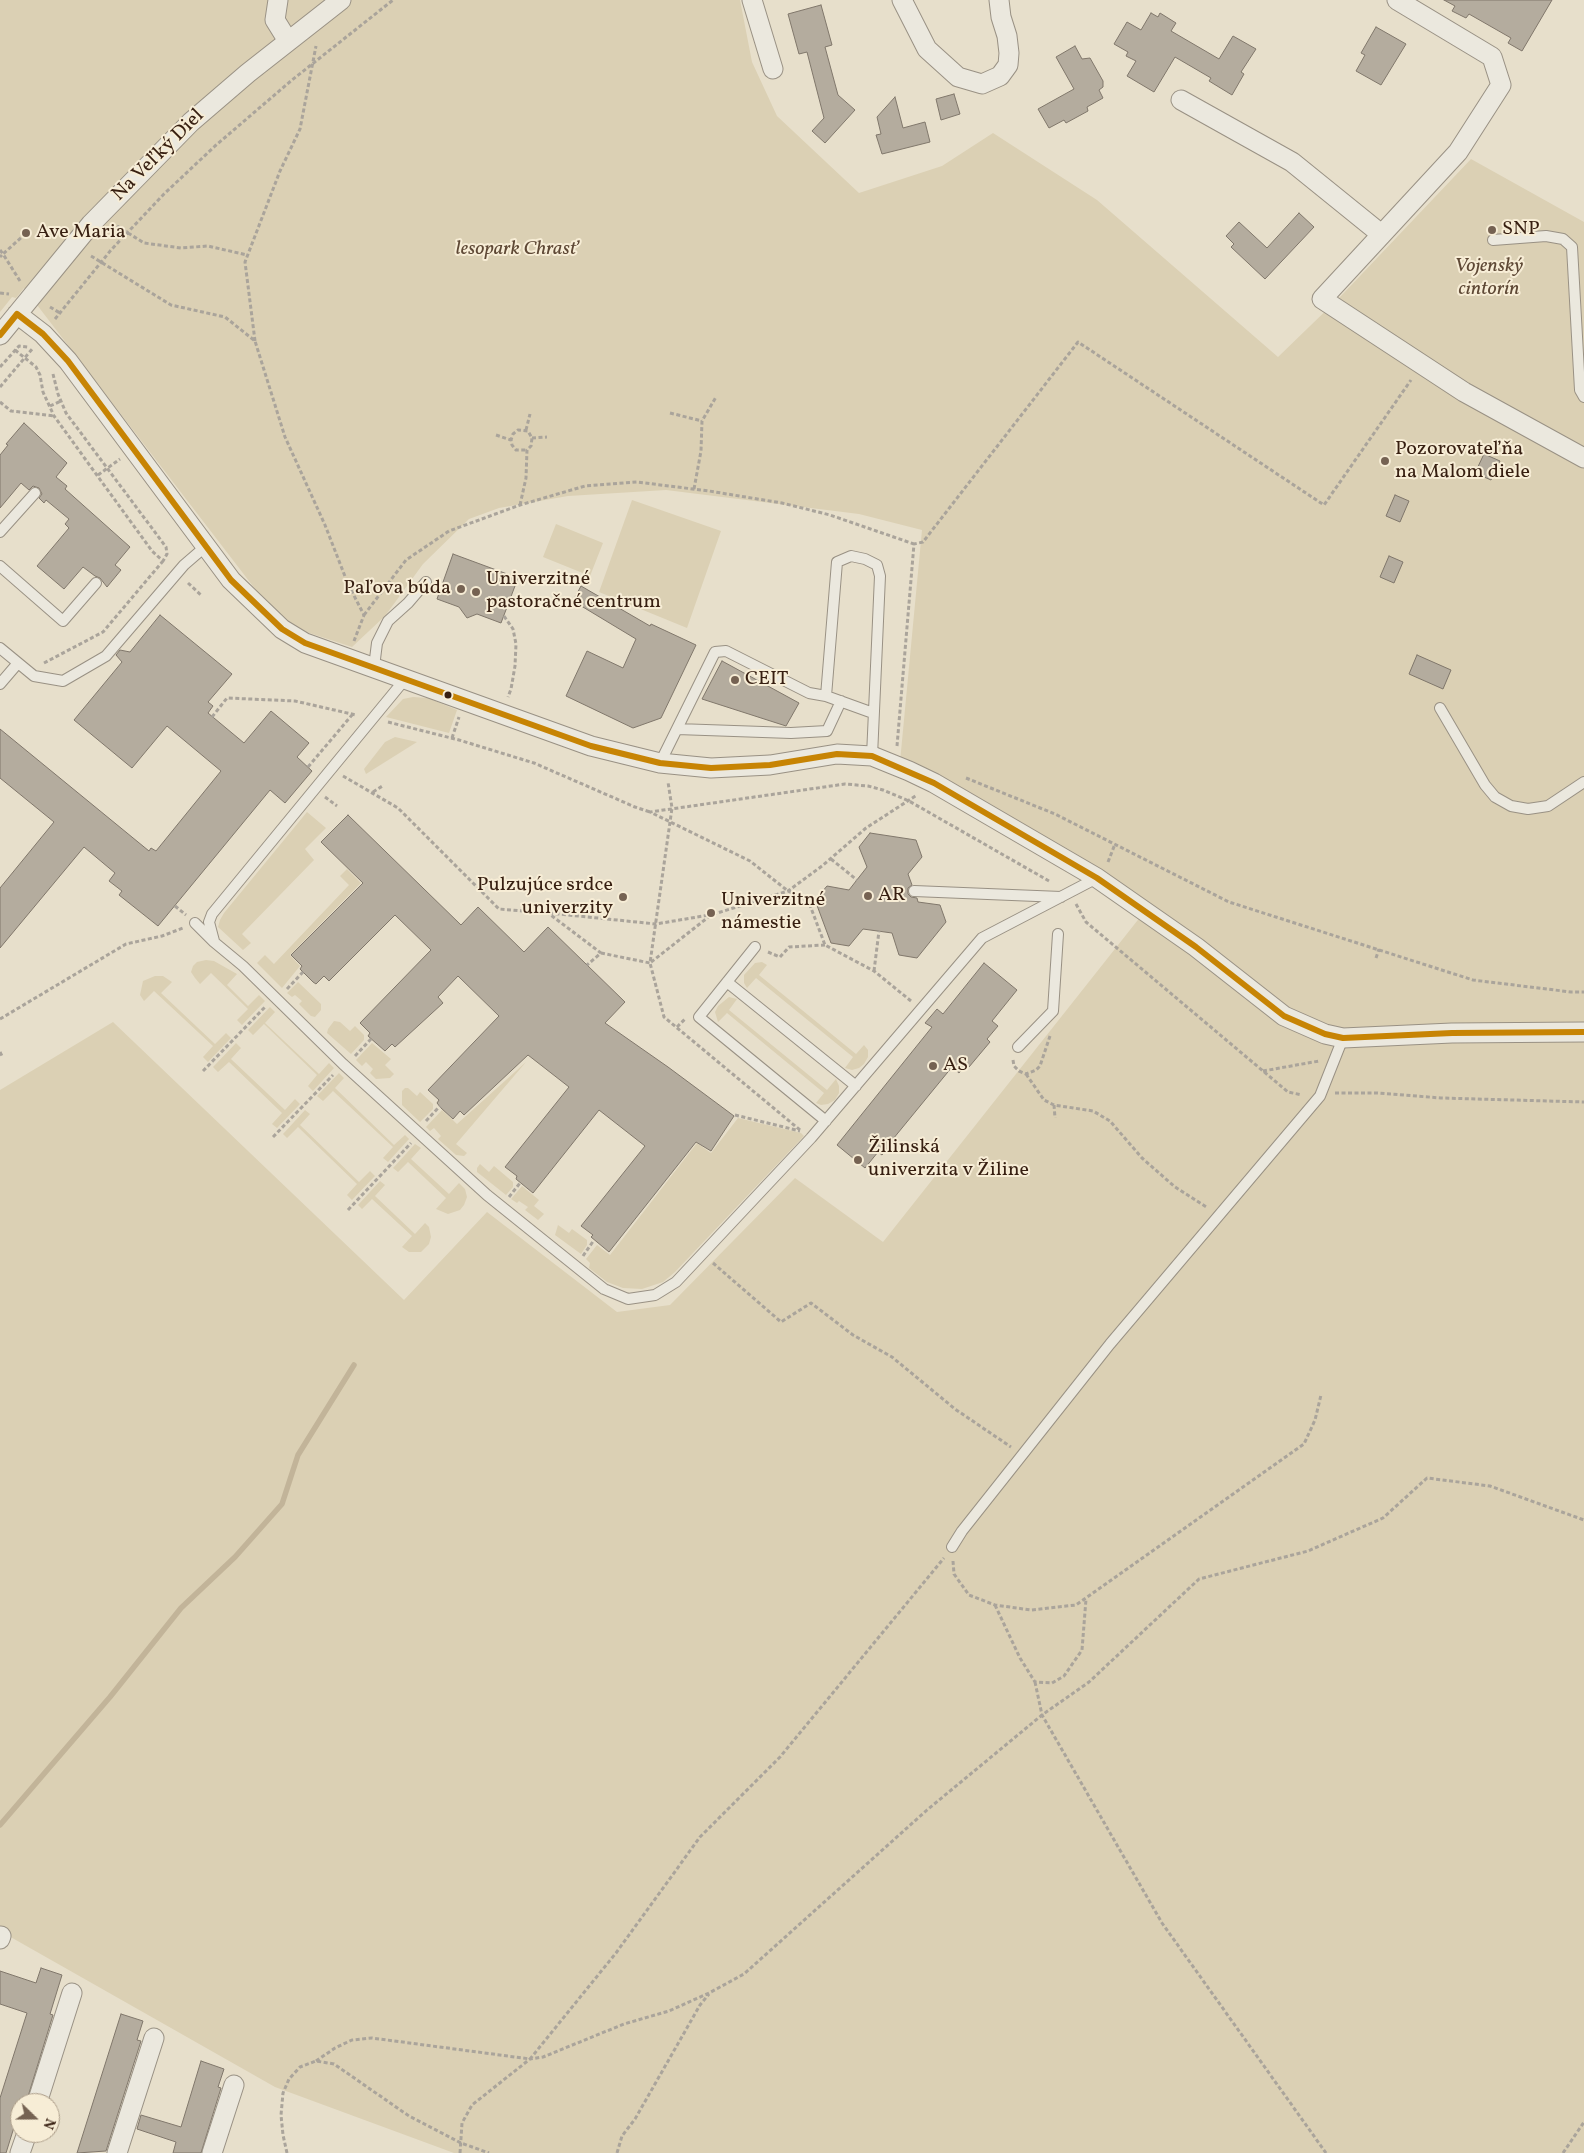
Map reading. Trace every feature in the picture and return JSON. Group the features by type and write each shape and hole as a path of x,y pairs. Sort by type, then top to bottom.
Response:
{"street":[{"path":"278,0 275,20 288,41"},
{"name":"Na Veľký Diel","path":"0,335 92,224 191,122 288,41 341,0"},
{"path":"752,0 773,69"},
{"path":"902,0 927,49 958,77 982,84 1000,76 1008,65 1007,36 1000,17 999,0"},
{"path":"1397,0 1492,57 1501,85 1458,152 1322,299 1464,392 1584,458"},
{"path":"1181,100 1292,162 1381,234"},
{"path":"17,314 38,341 68,361 231,580 282,629 305,643 591,746 663,764 711,768 770,765 837,754 872,756 934,784 1097,878 1196,947 1284,1016 1325,1034 1343,1038 1452,1033 1584,1032"},
{"path":"40,2093 72,1993"},
{"path":"117,2153 154,2038"},
{"path":"212,2153 234,2085"}],"lane":[{"path":"1493,240 1546,236 1563,238 1572,247 1580,390 1584,397"},
{"path":"0,532 35,493"},
{"path":"0,648 34,676 63,682 106,656 184,565 206,546"},
{"path":"826,696 836,562 851,556 865,559 877,566 880,576 872,713 872,756"},
{"path":"0,566 63,621 96,583"},
{"path":"374,667 377,643 388,621 408,603 426,582"},
{"path":"663,764 677,729 715,652 726,651 809,693 826,696 872,713"},
{"path":"0,684 18,663"},
{"path":"214,942 209,922 212,914 406,678"},
{"path":"677,729 791,733 827,731 841,701"},
{"path":"1440,708 1485,785 1495,797 1511,806 1528,809 1548,806 1584,782"},
{"path":"195,923 243,966 343,1064 420,1130 525,1227 604,1289 628,1299 655,1296 676,1282 703,1254 807,1135 826,1121 920,1008 982,938 1097,878"},
{"path":"914,891 1066,895"},
{"path":"1018,1048 1053,1011 1058,934"},
{"path":"755,947 699,1017 826,1121"},
{"path":"727,982 856,1086"},
{"path":"952,1548 962,1531 1024,1456 1110,1344 1218,1214 1320,1096 1343,1038"}],"path":[{"path":"0,387 102,262 164,194 215,146 393,0"},
{"path":"316,46 300,129 280,171 247,255 246,279 255,341 285,437 325,525 348,584 364,615"},
{"path":"117,226 126,234 144,243 181,248 208,246 247,255"},
{"path":"2,256 24,235"},
{"path":"0,250 21,284"},
{"path":"91,256 171,306 225,317 255,341"},
{"path":"50,306 60,313"},
{"path":"0,367 19,346 38,341"},
{"path":"38,341 39,354"},
{"path":"349,659 364,615 406,560 448,531 520,505 585,486 637,482 782,503 830,515 914,544 923,542 1078,342 1324,505 1421,364"},
{"path":"15,350 36,367 40,375 43,392 54,416 152,550 163,561 167,554 166,547 66,413 51,365"},
{"path":"694,489 700,451 702,421 716,397"},
{"path":"50,406 61,401"},
{"path":"0,402 11,411 54,416"},
{"path":"670,413 702,421"},
{"path":"526,430 530,414"},
{"path":"526,430 518,430 513,434 511,440 516,450 527,450"},
{"path":"520,505 526,478 527,450 531,446 532,438 526,430"},
{"path":"496,435 511,440"},
{"path":"532,438 547,437"},
{"path":"98,475 134,449"},
{"path":"897,766 914,544"},
{"path":"500,713 511,689 516,644 513,630 504,616"},
{"path":"212,717 228,698 295,701 352,715 362,714 356,720"},
{"path":"308,767 352,715"},
{"path":"373,719 459,740 534,763 635,808 650,812 669,823 750,861 788,891 808,900 825,945"},
{"path":"663,764 672,808 650,963 664,1017 807,1135"},
{"path":"331,769 398,808 499,910 656,924 711,915 788,891 866,828 934,784"},
{"path":"962,776 1055,814 1229,902 1473,980 1584,992"},
{"path":"650,812 845,784 876,788 909,801 1066,895 1086,922"},
{"path":"373,792 384,785"},
{"path":"831,858 857,880"},
{"path":"548,913 601,953 650,963 711,915"},
{"path":"0,1019 126,944 162,936 195,923"},
{"path":"874,971 879,931"},
{"path":"755,947 780,957 789,946 825,945 874,971 903,994"},
{"path":"1376,958 1379,949"},
{"path":"587,965 601,953"},
{"path":"204,1072 274,997 284,992 303,972"},
{"path":"273,1137 343,1064 352,1059 372,1039"},
{"path":"1262,1071 1335,1058"},
{"path":"1026,1074 1044,1100 1054,1105 1093,1111 1110,1121 1142,1158 1175,1187 1218,1214"},
{"path":"1054,1105 1055,1118"},
{"path":"348,1210 440,1106"},
{"path":"735,1115 807,1135"},
{"path":"507,1199 520,1183"},
{"path":"581,1258 594,1240"},
{"path":"703,1254 781,1322 810,1303 853,1335 892,1358 955,1409 1024,1456"},
{"path":"952,1548 954,1574 969,1595 996,1605 1031,1610 1076,1605 1304,1444 1315,1420 1321,1395"},
{"path":"287,2153 281,2115 283,2094 289,2079 300,2067 316,2061 335,2048 352,2040 372,2038 530,2059 543,2057 624,2024 669,2011 709,1993 744,1974 927,1810 1042,1715 1090,1682 1200,1579 1308,1551 1383,1518 1427,1478 1490,1486 1584,1520"},
{"path":"460,2153 462,2123 472,2104 530,2059 616,1953 700,1837 780,1757 952,1548"},
{"path":"1036,1682 1052,1684 1064,1676 1082,1650 1086,1598"},
{"path":"996,1605 1020,1658 1036,1682 1042,1715 1162,1923 1326,2153"},
{"path":"617,2153 622,2136 635,2119 700,2004 709,1993"},
{"path":"316,2061 334,2064 409,2116 461,2143 489,2153"},
{"path":"1563,2153 1584,2122"}],"green space":[{"path":"0,0 740,0 752,62 777,116 859,193 942,166 993,133 1097,200 1278,357 1341,296 1471,159 1584,222 1584,2153 454,2153 275,2087 0,1931 0,1090 113,1022 404,1300 487,1212 617,1312 670,1305 795,1178 883,1242 1141,916 900,762 922,530 859,514 666,490 568,496 499,508 469,519 423,564 385,616 352,647 282,624 24,288 16,298 12,297 0,312"},
{"path":"632,500 721,531 687,628 599,592"},
{"path":"556,524 603,543 590,576 543,557"},
{"path":"413,697 428,698 457,710 449,733 386,717 403,699"},
{"path":"395,737 417,742 366,774 364,769 385,742"},
{"path":"307,812 326,828 305,849 314,860 242,934 251,943 243,950 218,927 220,920"},
{"path":"347,869 361,883 290,955 300,966 282,988 257,963 265,955 274,964 349,885 340,876"},
{"path":"214,961 237,974 227,985 248,1006 259,995 265,1001 242,1025 237,1020 248,1009 211,973 200,984 191,972 197,962"},
{"path":"762,962 767,965 759,975 856,1054 864,1045 868,1050 868,1057 864,1064 852,1070 845,1068 853,1057 756,978 747,988 744,983 744,975 755,963"},
{"path":"155,976 163,976 172,982 161,993 215,1044 226,1033 231,1038 208,1062 203,1057 213,1046 154,991 144,1001 140,995 143,981"},
{"path":"298,982 321,1004 321,1010 315,1017 311,1016 299,1004 302,1001 295,995 292,997 287,993"},
{"path":"729,997 737,999 729,1010 827,1090 836,1079 839,1093 835,1100 828,1104 821,1105 816,1103 824,1093 727,1013 718,1022 715,1012 718,1006"},
{"path":"270,1007 275,1012 265,1023 319,1074 329,1063 334,1068 313,1091 308,1086 317,1075 264,1024 253,1035 248,1030"},
{"path":"334,1021 340,1022 350,1031 355,1026 364,1035 364,1040 351,1054 327,1033"},
{"path":"236,1043 241,1048 231,1059 285,1110 295,1099 300,1104 277,1128 272,1124 282,1113 229,1062 218,1072 213,1067"},
{"path":"372,1043 391,1059 385,1065 394,1074 390,1078 376,1079 370,1073 373,1069 366,1062 362,1066 356,1060"},
{"path":"526,1062 456,1144 467,1153 464,1156 456,1155 438,1139 441,1136 434,1128 430,1131 426,1127 442,1110 457,1124"},
{"path":"339,1073 344,1078 335,1088 394,1145 405,1135 409,1139 388,1162 383,1158 393,1147 333,1091 323,1101 317,1096"},
{"path":"408,1088 417,1096 420,1092 433,1104 433,1109 420,1122 402,1105 402,1091"},
{"path":"305,1110 310,1114 300,1125 359,1182 370,1171 375,1176 352,1200 347,1195 357,1184 298,1127 287,1138 283,1134"},
{"path":"738,1118 801,1133 804,1136 675,1272 663,1282 642,1289 623,1288 607,1282 589,1268 590,1263 586,1259 597,1245 610,1255 697,1143 711,1153"},
{"path":"415,1144 421,1148 411,1159 449,1194 459,1183 465,1189 467,1197 460,1210 448,1214 436,1209 446,1198 408,1162 398,1172 393,1168"},
{"path":"480,1164 489,1172 494,1166 513,1182 513,1187 506,1195 477,1172"},
{"path":"380,1181 385,1185 375,1196 415,1234 425,1223 429,1227 431,1237 429,1244 421,1252 409,1252 402,1247 412,1236 372,1199 362,1209 358,1205"},
{"path":"522,1186 539,1200 534,1206 544,1214 538,1220 525,1210 528,1207 519,1201 517,1203 511,1199"},
{"path":"558,1225 569,1233 572,1229 587,1240 587,1245 581,1254 555,1235"}],"building":[{"path":"1444,0 1552,0 1522,51 1508,43 1511,38 1469,14 1466,18 1452,11 1455,6"},
{"path":"821,5 832,45 825,47 838,95 855,110 825,143 812,131 824,118 807,52 799,54 788,14"},
{"path":"1151,13 1158,17 1160,13 1176,23 1171,31 1219,59 1233,36 1256,49 1241,72 1244,74 1232,95 1209,81 1211,78 1175,57 1154,92 1127,76 1136,61 1126,56 1128,52 1114,44 1127,22 1141,30"},
{"path":"1376,27 1406,44 1381,85 1356,71 1365,55 1361,53"},
{"path":"1075,46 1082,59 1090,58 1103,81 1103,87 1099,90 1103,98 1087,107 1088,111 1066,123 1064,120 1049,128 1038,109 1074,89 1056,57"},
{"path":"954,94 960,114 941,120 936,99"},
{"path":"895,97 903,128 925,122 930,142 882,154 876,135 881,134 877,117"},
{"path":"1299,213 1314,227 1265,279 1231,247 1234,244 1226,236 1239,222 1267,248"},
{"path":"24,423 67,463 56,477 67,486 65,489 130,547 115,565 121,570 107,587 100,578 83,567 64,589 37,566 69,528 65,524 69,519 46,500 44,503 39,498 42,494 39,488 33,486 29,490 21,483 0,508 0,455 8,445 6,444"},
{"path":"1484,454 1500,461 1491,480 1475,473"},
{"path":"1395,495 1409,501 1400,522 1386,516"},
{"name":"Univerzitné pastoračné centrum","path":"453,554 518,578 501,623 477,614 467,618 459,607 437,599"},
{"path":"1389,556 1403,562 1394,583 1380,577"},
{"path":"581,586 650,626 651,624 696,645 661,718 633,728 566,696 587,651 623,668 636,639 573,601"},
{"path":"160,615 232,674 208,702 213,706 208,713 244,743 271,711 309,743 297,757 312,771 285,803 270,790 158,926 119,895 122,891 109,881 115,873 84,847 0,948 0,888 54,822 0,778 0,729 149,851 151,848 156,851 221,771 167,726 132,768 74,720 122,662 116,655 120,650 130,652"},
{"path":"1417,655 1451,670 1443,689 1409,674"},
{"name":"CEIT","path":"722,661 799,703 786,726 702,699"},
{"path":"348,815 461,925 478,907 524,952 548,927 625,1002 605,1023 734,1116 711,1151 696,1142 609,1252 591,1237 593,1235 581,1226 645,1146 599,1110 533,1193 516,1179 517,1176 505,1167 569,1087 528,1055 464,1115 460,1111 453,1119 441,1108 437,1103 439,1100 428,1090 499,1016 458,976 438,997 443,1003 395,1047 392,1044 385,1051 368,1036 370,1033 360,1023 431,950 395,915 329,981 324,976 316,984 313,982 300,969 302,966 291,955 363,883 321,842"},
{"name":"AR","path":"870,833 916,840 922,857 908,874 912,885 908,888 908,894 911,897 917,898 918,902 940,905 946,922 917,958 899,955 892,933 863,929 849,946 831,943 815,900 827,886 849,890 867,867 859,847"},
{"name":"AS","path":"984,963 1017,990 992,1021 998,1026 987,1039 990,1042 969,1067 966,1065 959,1073 952,1067 882,1155 878,1152 865,1168 837,1145 932,1027 925,1023 937,1009 943,1014"},
{"path":"41,1968 62,1975 50,2014 53,2015 29,2093 10,2093 10,2140 6,2153 0,2153 0,2098 27,2013 0,2004 0,1971 36,1983"},
{"path":"121,2014 143,2021 137,2040 141,2041 106,2151 77,2153"},
{"path":"201,2061 224,2069 218,2087 221,2088 201,2153 173,2153 176,2142 137,2129 141,2115 181,2127"}],"waterway":[{"path":"0,1825 110,1697 181,1608 235,1557 282,1504 298,1455 354,1365"}],"transit line":[{"path":"0,335 17,314 43,334 68,361 231,580 282,629 305,643 591,746 660,763 711,768 770,765 837,754 872,756 934,783 1097,878 1196,947 1284,1016 1325,1034 1343,1038 1452,1033 1584,1032"}],"place":[{"name":"SNP","path":"1492,230"},
{"name":"Ave Maria","path":"26,233"},
{"name":"Pozorovateľňa na Malom diele","path":"1385,461"},
{"name":"Paľova búda","path":"461,589"},
{"name":"Univerzitné pastoračné centrum","path":"476,592"},
{"name":"CEIT","path":"735,680"},
{"name":"AR","path":"868,896"},
{"name":"Pulzujúce srdce univerzity","path":"623,897"},
{"name":"Univerzitné námestie","path":"711,913"},
{"name":"AS","path":"933,1066"},
{"name":"Žilinská univerzita v Žiline","path":"858,1160"}],"park label":[{"name":"lesopark Chrasť","path":"517,250"},
{"name":"Vojenský cintorín","path":"1489,278"}]}
